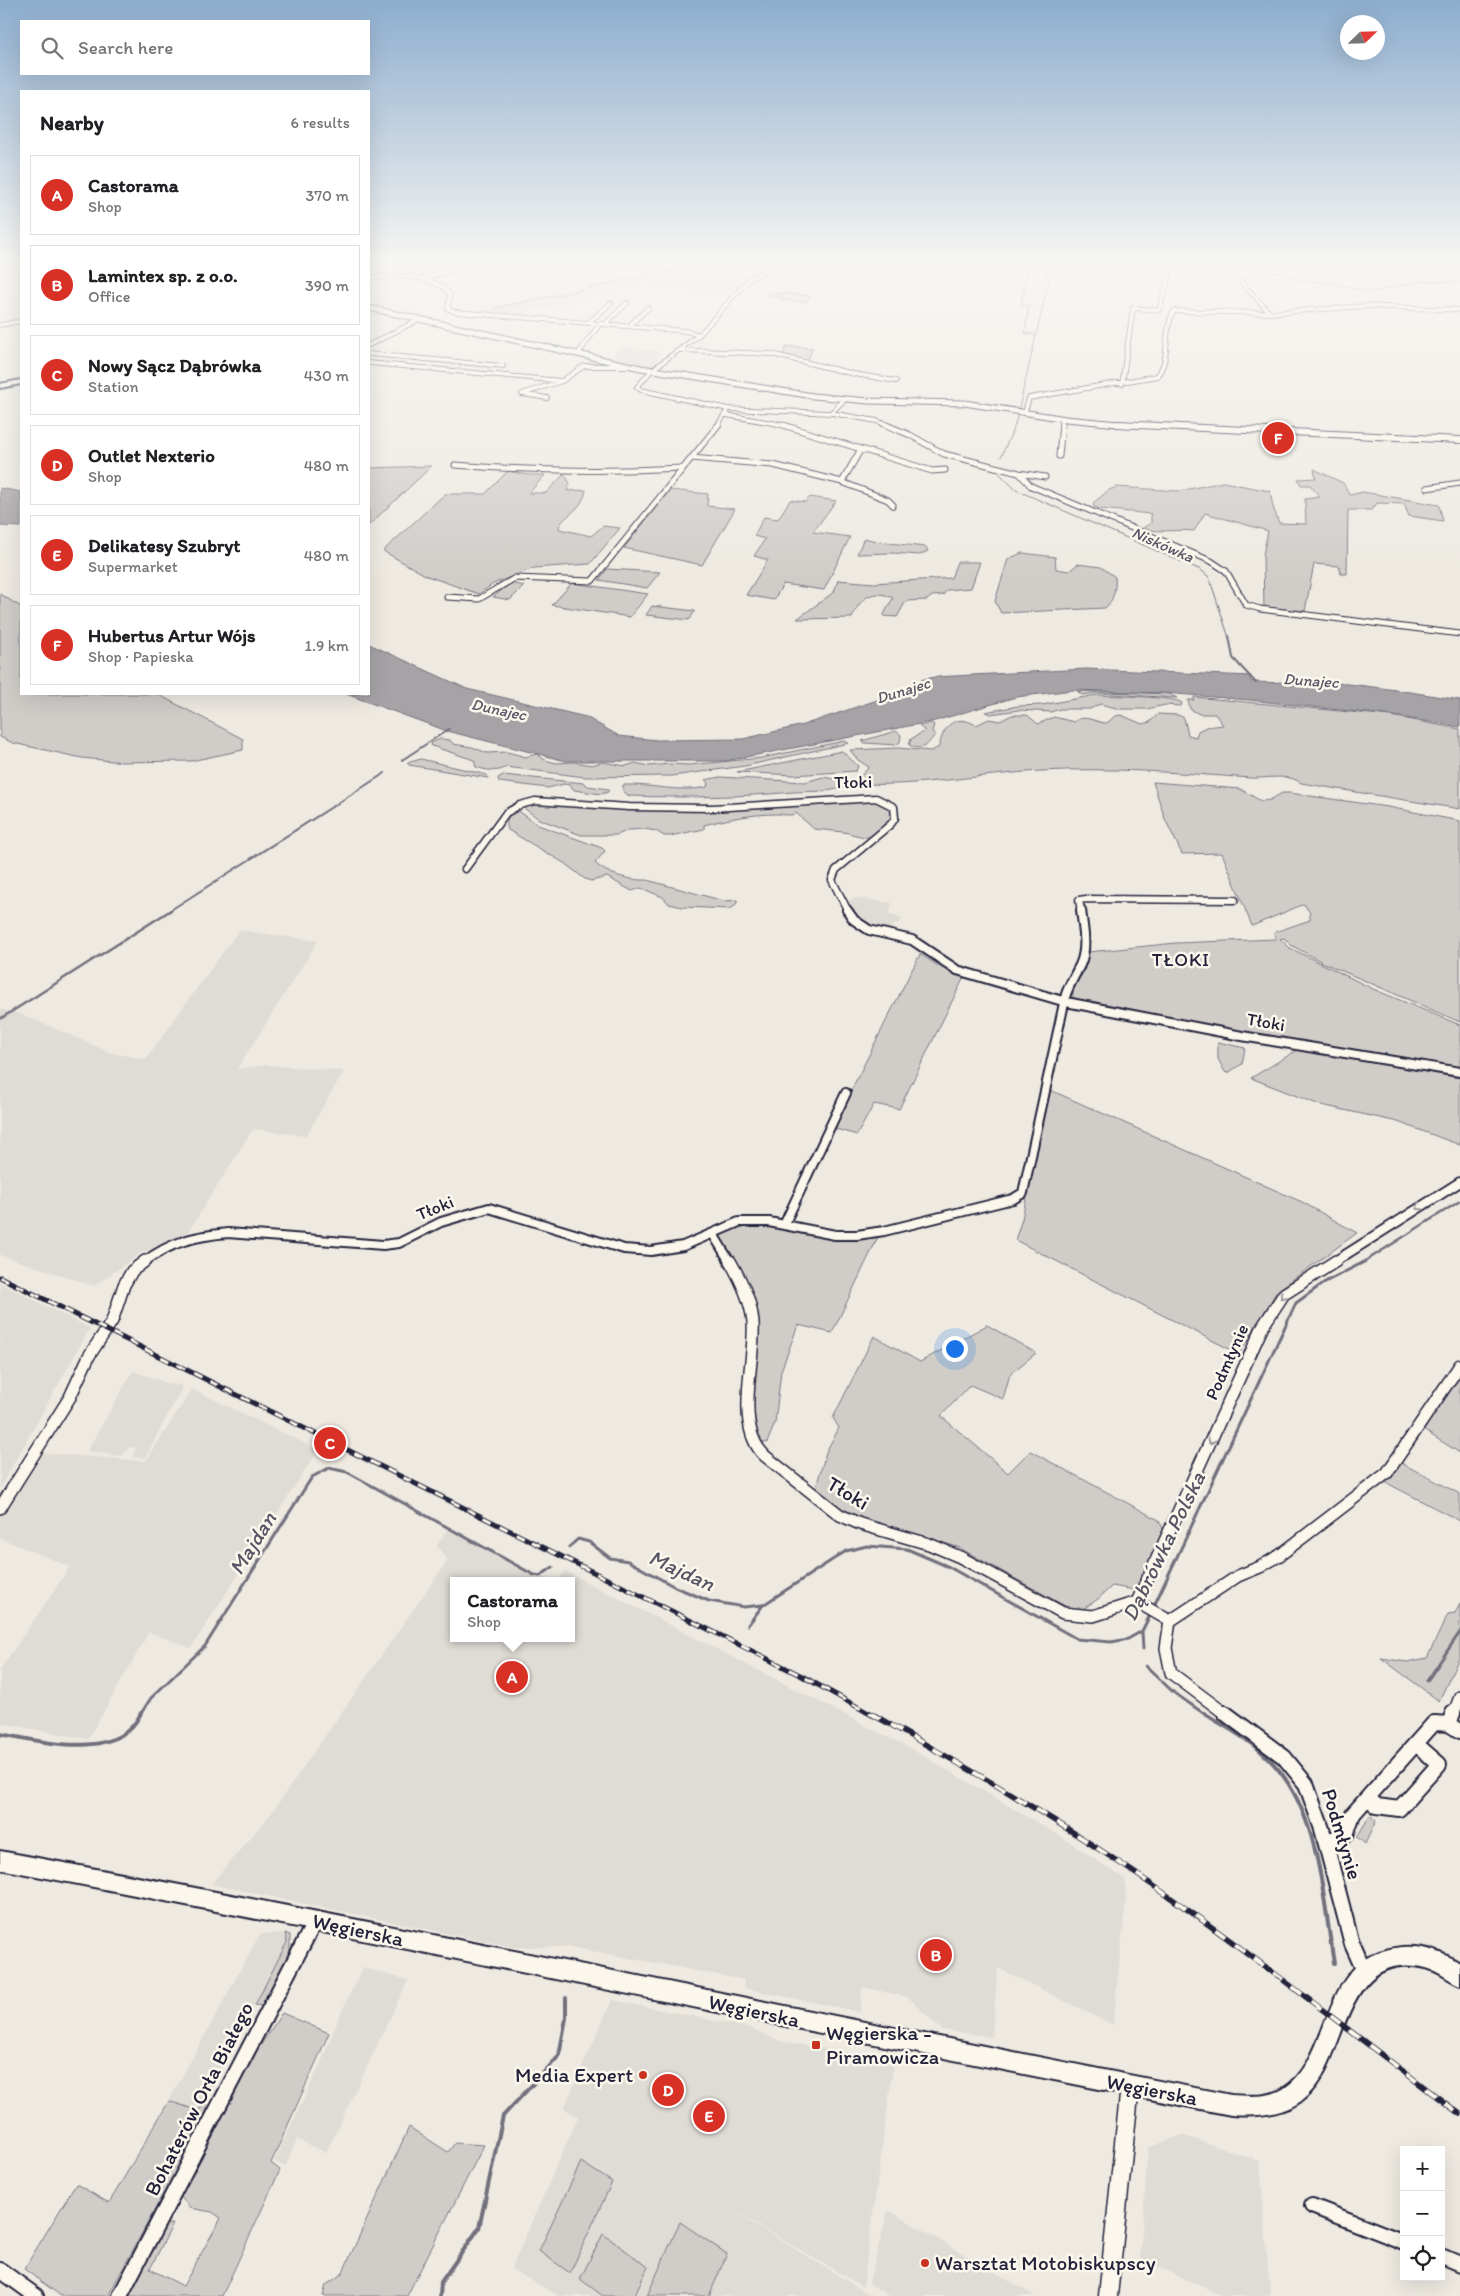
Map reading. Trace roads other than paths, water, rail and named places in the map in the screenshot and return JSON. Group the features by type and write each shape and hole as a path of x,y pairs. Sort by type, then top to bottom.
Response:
{"main road":[{"path":"0,386 20,382"},
{"name":"Węgierska","path":"0,1860 230,1903 1130,2086 1253,2108 1277,2103 1293,2094 1307,2082 1346,1996 1364,1971 1386,1959 1416,1955 1441,1962 1460,1975"}],"street":[{"path":"403,366 562,381"},
{"path":"547,398 522,394 562,381 584,366"},
{"path":"633,366 845,400 955,403 1062,418 1161,428 1460,440"},
{"path":"658,366 637,387 641,390 780,424 932,471 945,470"},
{"path":"821,366 896,381"},
{"path":"1122,384 1125,366"},
{"path":"1024,412 1029,398 1154,378 1161,373 1162,366"},
{"path":"831,413 845,400"},
{"path":"447,597 479,599 515,578 592,581 727,412 737,408 831,413 877,421 944,454 1019,473 1045,477"},
{"path":"1059,456 1062,418"},
{"path":"842,482 861,448"},
{"path":"691,458 773,465 842,482 888,500 893,505"},
{"path":"455,465 507,469 618,471 683,468"},
{"path":"1019,473 1031,486 1211,560 1226,571 1246,604 1260,609 1460,634"},
{"path":"1426,488 1460,483"},
{"name":"Tłoki","path":"465,869 506,813 514,806 529,802 712,808 876,798 894,807 895,818 891,824 836,870 832,880 852,918 860,926 875,933 913,941 946,965 958,970 1066,1002 1242,1036 1460,1072"},
{"name":"Tłoki","path":"165,1247 206,1235 228,1233 392,1244 440,1222 489,1208 640,1251 683,1246 738,1222 752,1221 835,1235 857,1235 917,1223 1012,1199 1024,1193 1043,1107 1050,1060 1073,975 1080,965 1083,952 1085,938 1079,900 1235,900"},
{"path":"784,1225 846,1093"},
{"name":"Podmłynie","path":"1140,1604 1249,1353 1266,1318 1284,1294 1460,1182"},
{"name":"Tłoki","path":"713,1234 748,1296 753,1321 749,1386 750,1424 755,1446 765,1456 840,1514 860,1524 929,1544 960,1557 1063,1613 1081,1617 1102,1616 1140,1604"},
{"path":"0,1508 70,1397 89,1356 112,1321 124,1285 132,1271 165,1247"},
{"path":"1140,1604 1166,1618 1238,1576 1280,1556 1334,1512 1387,1473 1460,1364"},
{"name":"Podmłynie","path":"1166,1618 1165,1658 1170,1673 1284,1757 1306,1784 1325,1841 1352,1944 1364,1971"},
{"path":"1449,1724 1460,1697"},
{"path":"1325,1841 1346,1835 1354,1814 1434,1723 1449,1724 1460,1731"},
{"path":"1368,1798 1377,1806 1399,1810 1439,1764 1416,1744"},
{"name":"Bohaterów Orła Białego","path":"120,2296 315,1921"},
{"path":"1108,2296 1130,2086"},
{"path":"1312,2206 1400,2240"},
{"path":"1445,2258 1460,2264"},
{"path":"0,2270 36,2296"}],"water":[{"path":"0,488 20,492 20,527 0,526"},
{"name":"Dunajec","path":"370,644 467,689 586,717 619,736 657,740 743,739 803,725 892,695 924,679 935,677 1086,669 1251,676 1250,681 1258,682 1330,682 1460,700 1460,727 1394,716 1250,700 1165,693 1073,690 1016,697 935,721 725,761 566,761 447,731 349,695 370,695"}],"waterway":[{"name":"Niskówka","path":"1001,457 1015,425 1029,366"},
{"name":"Niskówka","path":"995,469 1016,490 1201,570 1209,577 1229,638"},
{"name":"Niskówka","path":"1229,636 1233,658 1256,683"},
{"path":"402,760 449,729"},
{"path":"169,911 385,773"},
{"path":"0,1019 171,910"},
{"name":"Dąbrówka Polska","path":"1364,1262 1460,1201"},
{"name":"Dąbrówka Polska","path":"1153,1608 1296,1303 1325,1282 1366,1261"},
{"name":"Majdan","path":"140,1715 151,1698 205,1646 312,1477 329,1468 347,1472 534,1575 540,1576 553,1567"},
{"name":"Majdan","path":"569,1547 578,1539 589,1542 610,1558 628,1561 675,1587 709,1601 744,1607 762,1605"},
{"name":"Dąbrówka Polska","path":"748,1625 763,1605 846,1551 867,1546 907,1549 949,1567 1077,1639 1111,1642 1128,1639 1142,1631"},
{"name":"Dąbrówka Polska","path":"1142,1631 1151,1613"},
{"path":"1142,1631 1143,1649"},
{"path":"1427,1681 1460,1632"},
{"path":"1146,1666 1173,1692 1206,1715"},
{"name":"Majdan","path":"0,1734 57,1744 78,1745 97,1743 115,1738 130,1729 141,1713"},
{"path":"1204,1713 1245,1739 1267,1757 1285,1778 1298,1801 1316,1854 1322,1881 1334,1963"},
{"name":"Dąbrówka Polska","path":"440,2296 441,2282 479,2228 503,2116 559,2056 566,2018 566,1998"}],"railway":[{"path":"0,1277 802,1676 872,1715"},
{"path":"870,1713 1011,1794 1141,1877 1234,1943 1460,2114"}],"place":[{"name":"Hubertus Artur Wójs","path":"1278,438"},
{"name":"Nowy Sącz Dąbrówka","path":"330,1443"},
{"name":"Castorama","path":"512,1677"},
{"name":"Lamintex sp. z o.o.","path":"936,1955"},
{"name":"Węgierska - Piramowicza","path":"816,2045"},
{"name":"Media Expert","path":"643,2075"},
{"name":"Outlet Nexterio","path":"668,2090"},
{"name":"Delikatesy Szubryt","path":"709,2116"},
{"name":"Warsztat Motobiskupscy","path":"925,2263"}],"district":[{"name":"TŁOKI","path":"1181,959"}]}
